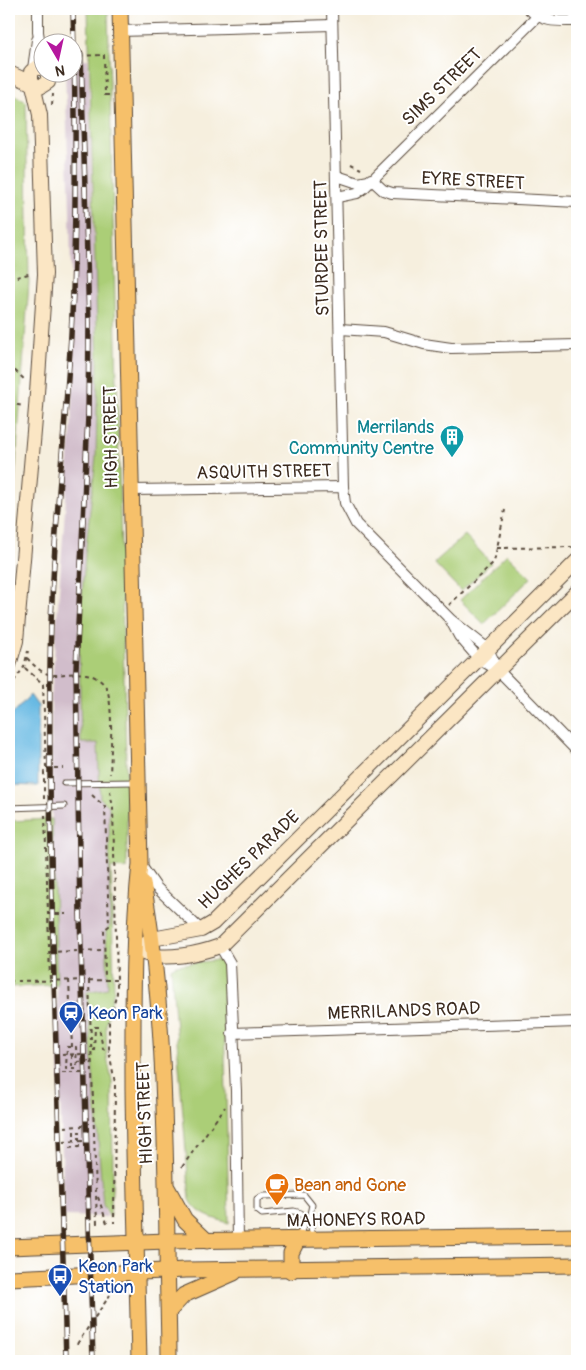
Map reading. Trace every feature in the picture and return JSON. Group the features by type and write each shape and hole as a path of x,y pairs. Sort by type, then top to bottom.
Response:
{"main road":[{"name":"HIGH STREET","path":"120,9 140,864 134,920 135,949 132,981 135,1242 139,1361"},
{"name":"HIGH STREET","path":"140,864 152,939 161,1050 167,1188 169,1361"},
{"path":"167,1188 185,1220 207,1242"},
{"name":"MAHONEYS ROAD","path":"9,1247 167,1241 577,1236"},
{"path":"291,1270 291,1253 305,1239"},
{"path":"9,1278 168,1272 577,1265"},
{"path":"169,1311 184,1294 238,1271"}],"street":[{"path":"38,9 38,32"},
{"name":"STURDEE STREET","path":"332,9 343,487"},
{"path":"529,9 537,17 552,22 577,21"},
{"name":"SIMS STREET","path":"337,197 357,193 537,17"},
{"path":"120,31 332,25"},
{"path":"9,66 32,74"},
{"path":"9,73 32,75"},
{"path":"9,665 16,641 45,274 38,82"},
{"path":"337,176 358,183 370,180"},
{"name":"EYRE STREET","path":"370,180 383,190 392,193 577,202"},
{"path":"340,329 384,332 424,344 451,348 577,345"},
{"name":"ASQUITH STREET","path":"131,490 343,487 345,503 356,524 451,620 459,636 484,654 577,751"},
{"name":"HUGHES PARADE","path":"135,949 152,939 201,930 213,923 577,561"},
{"path":"135,949 153,957 208,950 220,946 577,592"},
{"path":"140,864 156,887 201,930"},
{"path":"242,895 258,909"},
{"path":"220,946 230,963 236,1091 238,1241"},
{"name":"MERRILANDS ROAD","path":"232,1032 577,1022"}],"lane":[{"path":"64,783 138,782"},
{"path":"9,808 64,806"},
{"path":"304,1195 312,1205 305,1239 305,1222 301,1214 294,1211 262,1214 257,1210 257,1199 263,1196 304,1195"}],"path":[{"path":"82,56 104,55 105,95 122,95"},
{"path":"351,164 361,169"},
{"path":"9,279 32,273"},
{"path":"9,365 25,380"},
{"path":"9,404 23,406"},
{"path":"442,612 494,562 505,510"},
{"path":"496,548 572,546"},
{"path":"24,667 44,684 46,768 44,771 44,801"},
{"path":"46,768 63,768"},
{"path":"92,795 106,807 109,926 104,930 105,979"},
{"path":"45,812 50,980"},
{"path":"48,914 66,914"},
{"path":"114,1223 115,1083 109,1051 109,1022 117,993 116,940"},
{"path":"49,952 104,950"},
{"path":"9,981 105,979 117,981"},
{"path":"69,980 72,1047"},
{"path":"89,980 97,1224"},
{"path":"93,1062 95,1028 101,1029 103,1049 109,1051"},
{"path":"67,1047 76,1047 77,1062 77,1069 66,1069 67,1047"},
{"path":"62,1055 81,1054"},
{"path":"72,1055 72,1069"},
{"path":"77,1062 93,1062"},
{"path":"62,1073 82,1073"},
{"path":"182,1167 236,1091"},
{"path":"64,1127 83,1126"},
{"path":"74,1131 74,1142"},
{"path":"69,1148 79,1147 79,1131"},
{"path":"64,1142 83,1141"},
{"path":"96,1194 107,1223"},
{"path":"77,1344 110,1295"}],"shaded area":[{"path":"82,59 88,59 98,365 96,457 85,555 79,636 81,743 98,743 100,798 109,806 110,927 106,932 108,989 87,992 103,1205 107,1217 64,1216 52,850 51,698 73,403 70,211 65,82 82,82"}],"green space":[{"path":"88,9 108,9 127,803 127,869 111,868 114,989 106,1025 107,1057 112,1081 113,1177 110,1218 103,1205 87,992 108,988 106,931 110,926 109,806 100,798 98,743 81,743 79,636 85,555 96,457 98,365"},
{"path":"9,91 26,102 29,282 9,561"},
{"path":"465,535 491,563 461,591 434,563"},
{"path":"507,554 531,578 484,624 460,600"},
{"path":"52,819 57,985 9,987 9,821"},
{"path":"217,960 222,962 223,970 229,1223 201,1213 190,1200 171,968 176,965"}],"water":[{"path":"30,695 38,706 38,786 9,785 9,718"}],"railway":[{"path":"66,1361 53,928 50,668 55,543 73,294 75,172 73,9"},
{"path":"82,82 89,323 88,416 76,669 80,914 93,1361"}],"place":[{"name":"Merrilands Community Centre","path":"452,458"},
{"name":"Keon Park","path":"71,1034"},
{"name":"Bean and Gone","path":"277,1206"},
{"name":"Keon Park Station","path":"60,1297"}]}
